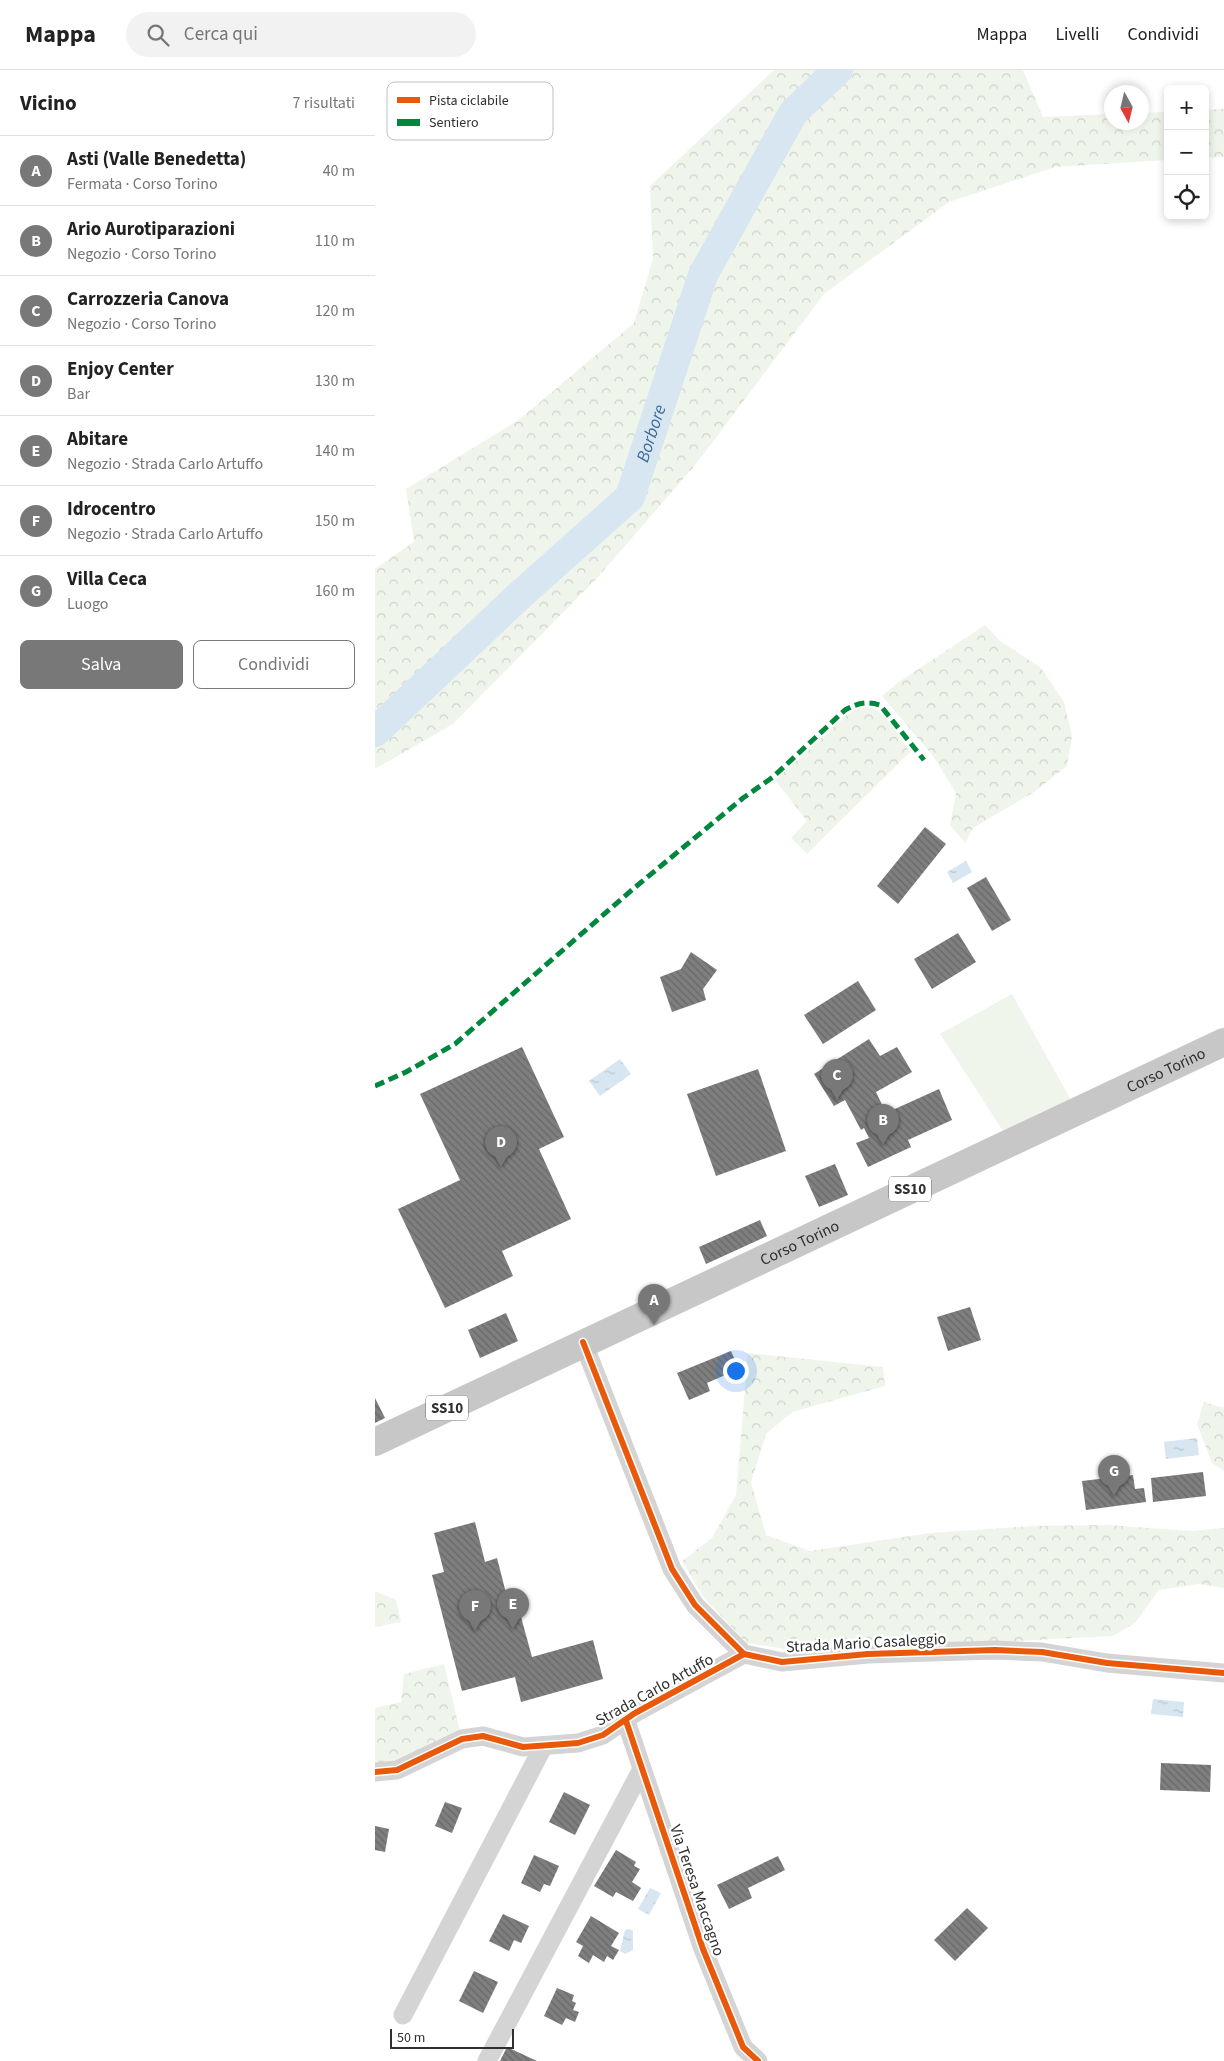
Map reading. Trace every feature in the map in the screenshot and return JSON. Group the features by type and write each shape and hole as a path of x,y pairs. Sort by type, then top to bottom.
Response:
{"main road":[{"name":"Corso Torino","path":"375,1442 583,1342 1224,1042"}],"street":[{"path":"583,1342 672,1569 695,1605 745,1654"},
{"name":"Strada Mario Casaleggio","path":"745,1654 782,1662 868,1654 995,1650 1042,1652 1107,1663 1224,1673"},
{"name":"Strada Carlo Artuffo","path":"375,1772 397,1770 462,1739 483,1736 523,1747 543,1747 578,1742 603,1735 635,1713 745,1654"},
{"name":"Via Teresa Maccagno","path":"626,1721 709,1966 743,2047 758,2061"},
{"path":"403,2015 543,1747"},
{"path":"487,2061 642,1769"}],"green space":[{"path":"774,70 1023,70 1043,117 1104,114 1104,130 1149,130 1149,113 1164,112 1164,160 1055,167 949,202 824,294 696,464 598,577 453,724 375,769 375,569 414,542 406,489 520,419 634,323 653,259 650,186"},
{"path":"1224,109 1224,157 1209,158 1209,110"},
{"path":"985,625 1000,641 1041,668 1064,702 1072,736 1067,766 1034,792 973,828 965,843 950,825 956,793 933,756 882,696 896,684"},
{"path":"869,707 882,714 910,752 807,854 791,838 807,821 775,780 848,714 859,708"},
{"path":"1012,994 1071,1100 1003,1131 940,1034"},
{"path":"748,1353 883,1367 885,1386 792,1412 766,1434 751,1482 766,1535 810,1551 930,1533 1034,1526 1107,1525 1191,1531 1224,1528 1224,1588 1199,1584 1159,1590 1135,1623 1113,1636 805,1652 747,1643 704,1598 682,1561 712,1538 736,1495"},
{"path":"1204,1402 1224,1408 1224,1471 1212,1463 1197,1424"},
{"path":"375,1591 396,1600 401,1622 375,1627"},
{"path":"444,1664 462,1739 375,1772 375,1708 401,1702 404,1674"}],"water":[{"path":"966,861 972,872 953,883 947,872"},
{"path":"620,1059 631,1074 600,1096 589,1081"},
{"path":"1197,1438 1199,1455 1166,1459 1164,1442"},
{"path":"1153,1699 1184,1702 1183,1717 1151,1714"},
{"path":"650,1888 661,1893 649,1915 638,1909"},
{"path":"625,1930 633,1931 633,1950 625,1954 620,1951"}],"building":[{"path":"925,827 946,844 898,904 877,886"},
{"path":"986,877 1011,920 992,931 967,888"},
{"path":"958,933 976,962 932,989 914,959"},
{"path":"691,952 717,970 703,989 706,1000 672,1012 660,977 681,969"},
{"path":"858,981 876,1010 823,1044 804,1015"},
{"path":"869,1039 880,1056 897,1047 912,1072 876,1092 886,1113 939,1089 952,1120 908,1140 911,1147 868,1167 856,1143 869,1138 864,1128 861,1130 845,1100 834,1106 814,1074"},
{"path":"522,1047 564,1137 539,1149 571,1219 502,1251 513,1276 445,1308 398,1209 460,1180 420,1094"},
{"path":"758,1069 786,1151 716,1176 687,1094"},
{"path":"835,1164 848,1195 819,1207 805,1176"},
{"path":"760,1220 767,1236 706,1264 699,1247"},
{"path":"970,1307 981,1340 948,1351 937,1317"},
{"path":"506,1313 518,1341 480,1358 468,1330"},
{"path":"731,1351 739,1369 707,1383 710,1391 689,1400 677,1373"},
{"path":"375,1398 385,1418 375,1423"},
{"path":"1203,1472 1206,1496 1153,1502 1151,1478"},
{"path":"1133,1475 1135,1489 1144,1488 1146,1502 1086,1510 1082,1481"},
{"path":"475,1522 485,1562 497,1558 507,1597 515,1595 532,1657 593,1640 603,1679 521,1702 515,1677 462,1691 432,1575 444,1572 434,1533"},
{"path":"1161,1763 1211,1765 1210,1792 1160,1790"},
{"path":"564,1792 590,1805 575,1835 549,1822"},
{"path":"445,1802 462,1808 452,1833 435,1826"},
{"path":"375,1826 389,1829 385,1852 375,1850"},
{"path":"616,1850 636,1862 634,1866 640,1869 632,1882 641,1888 633,1901 616,1892 613,1897 594,1886"},
{"path":"534,1855 559,1866 550,1886 544,1884 540,1892 521,1883"},
{"path":"778,1856 785,1870 748,1888 752,1898 729,1909 717,1885"},
{"path":"967,1908 988,1928 955,1961 934,1940"},
{"path":"503,1914 529,1926 521,1943 514,1940 509,1951 489,1941"},
{"path":"591,1916 619,1933 611,1946 619,1950 613,1960 607,1956 604,1962 593,1955 589,1963 578,1956 583,1946 576,1942"},
{"path":"474,1971 498,1982 483,2013 459,2001"},
{"path":"557,1988 574,1995 572,2001 576,2003 573,2010 579,2012 575,2022 566,2018 562,2025 544,2016"},
{"path":"507,2047 537,2061 500,2061"}],"waterway":[{"name":"Borbore","path":"375,732 519,596 630,497 703,275 793,113 838,70"}],"marked path":[{"path":"375,1086 406,1072 455,1044 633,889 743,798 773,777 845,710 862,703 880,705 924,760"}],"cycle path":[{"path":"583,1342 672,1569 695,1605 744,1654 782,1662 868,1654 995,1650 1042,1652 1107,1663 1224,1673"},
{"path":"375,1772 397,1770 462,1739 483,1736 523,1747 578,1743 603,1735 635,1713 744,1654"},
{"path":"626,1721 703,1949 743,2047 758,2061"}],"place":[{"name":"Carrozzeria Canova","path":"837,1100"},
{"name":"Ario Aurotiparazioni","path":"883,1145"},
{"name":"Enjoy Center","path":"501,1167"},
{"name":"Asti (Valle Benedetta)","path":"654,1325"},
{"name":"Villa Ceca","path":"1114,1496"},
{"name":"Abitare","path":"513,1629"},
{"name":"Idrocentro","path":"475,1631"}]}
